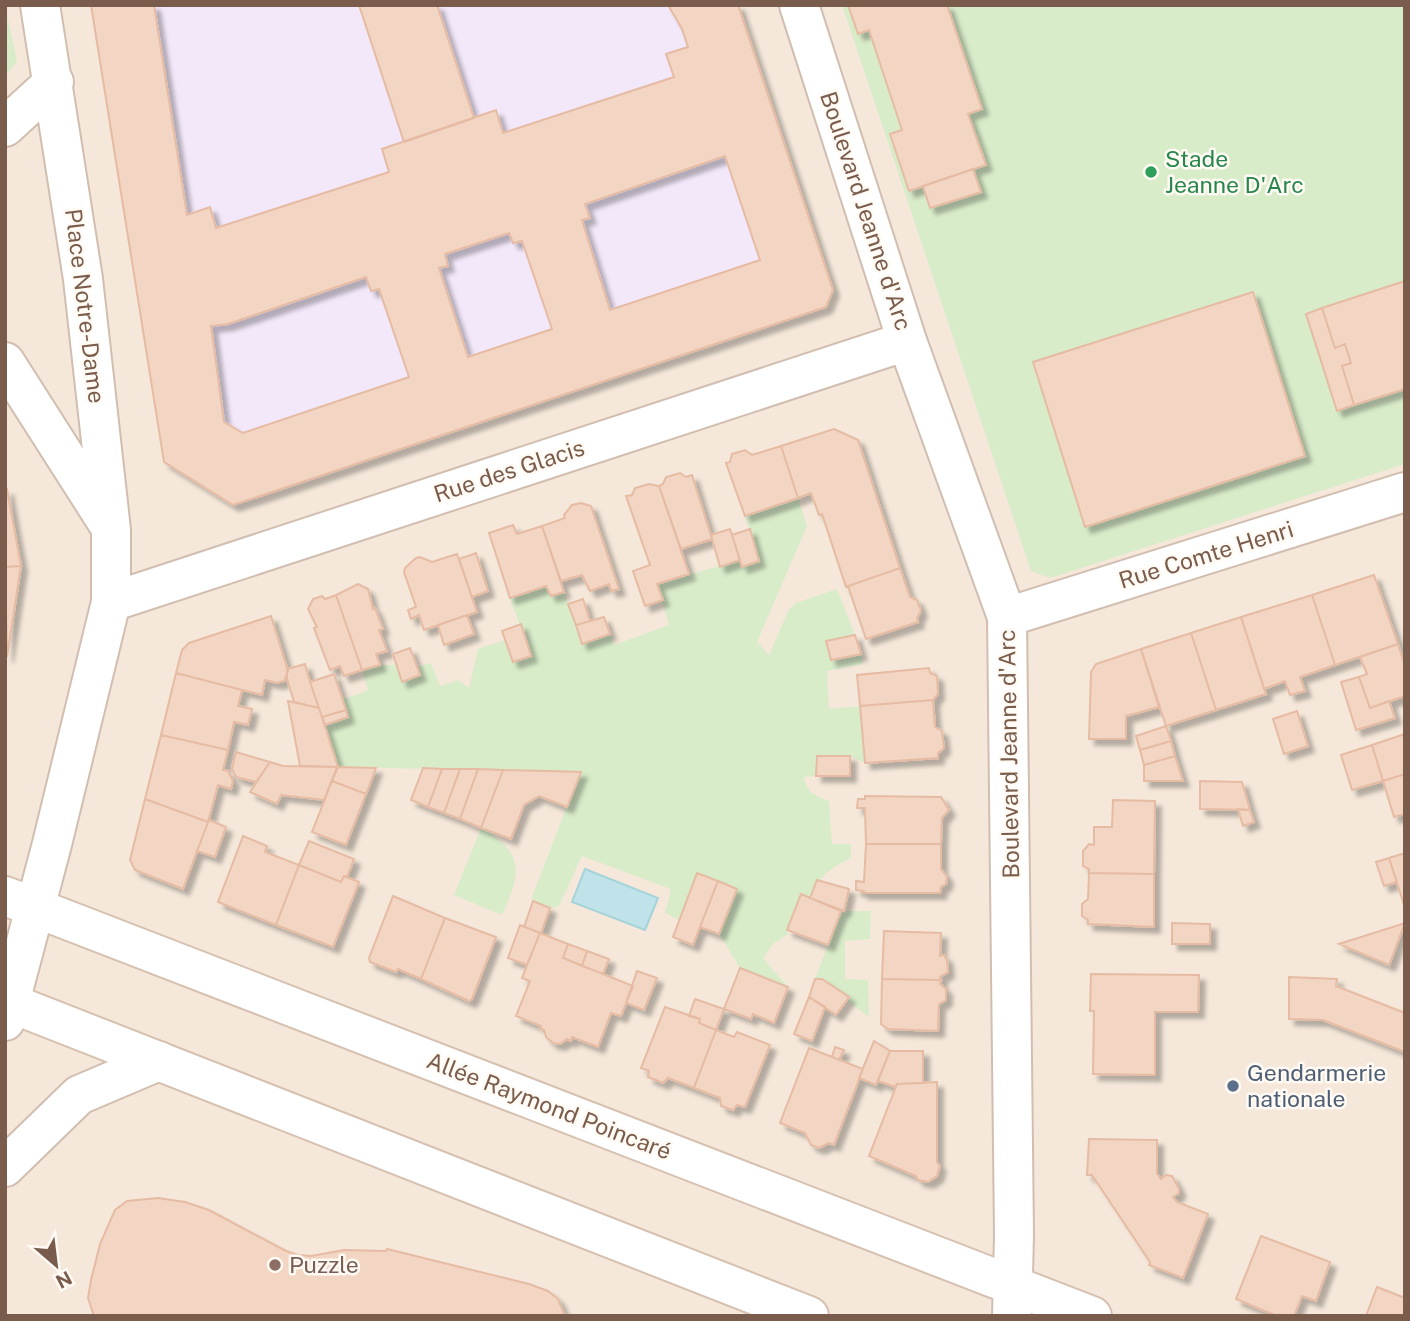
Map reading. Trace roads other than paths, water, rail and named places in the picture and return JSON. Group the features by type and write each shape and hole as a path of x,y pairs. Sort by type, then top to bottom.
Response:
{"street":[{"name":"Place Notre-Dame","path":"7,1008 19,902 52,844 111,602 111,530 83,279 40,5"},
{"name":"Boulevard Jeanne d'Arc","path":"799,5 907,341 1007,617 1013,1301"},
{"path":"5,127 54,82"},
{"name":"Rue des Glacis","path":"111,602 907,341"},
{"path":"5,362 111,530"},
{"name":"Rue Comte Henri","path":"1007,617 1405,492"},
{"name":"Allée Raymond Poincaré","path":"19,902 1013,1301 1092,1316"},
{"path":"7,1008 159,1061 809,1316"},
{"path":"5,1167 79,1095 159,1061"}],"water":[{"path":"585,869 658,898 645,930 572,902"}],"place":[{"name":"Stade Jeanne D'Arc","path":"1151,172"},
{"name":"Gendarmerie nationale","path":"1233,1086"},
{"name":"Puzzle","path":"275,1265"}]}
